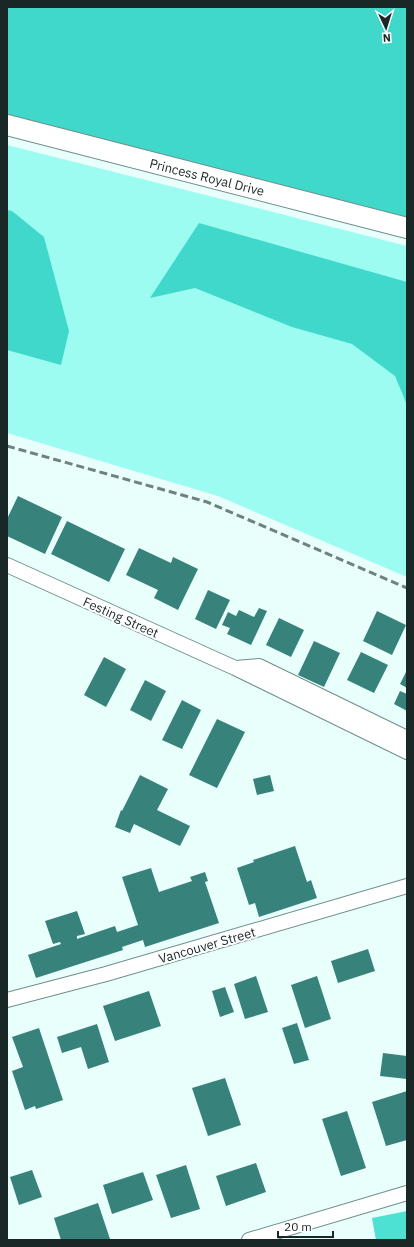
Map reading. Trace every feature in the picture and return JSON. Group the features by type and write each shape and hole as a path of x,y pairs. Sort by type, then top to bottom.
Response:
{"main road":[{"name":"Princess Royal Drive","path":"7,125 407,228"}],"street":[{"name":"Festing Street","path":"7,565 235,668 407,752"},
{"name":"Festing Street","path":"235,668 259,666 407,738"},
{"name":"Vancouver Street","path":"7,1000 113,972 407,886"},
{"path":"249,1240 407,1193"}],"shaded area":[{"path":"7,7 407,7 407,217 7,116"},
{"path":"7,145 407,246 407,577 218,496 7,433"},
{"path":"7,210 12,211 44,237 69,331 61,365 7,350"},
{"path":"199,223 407,282 407,405 395,376 352,344 292,327 195,288 150,298"},
{"path":"407,1211 407,1240 376,1240 372,1218"}],"building":[{"path":"18,496 62,517 45,554 7,536 7,519"},
{"path":"67,521 125,549 109,582 51,554"},
{"path":"139,548 171,563 173,557 198,569 178,610 154,598 158,590 126,575"},
{"path":"208,590 230,600 216,629 195,619"},
{"path":"259,608 267,611 251,645 227,634 230,628 222,625 228,612 236,616 239,610 254,617"},
{"path":"377,611 406,625 392,655 363,641"},
{"path":"279,618 304,630 291,657 266,645"},
{"path":"314,641 340,653 324,687 298,675"},
{"path":"361,652 388,665 374,693 347,680"},
{"path":"104,657 126,669 106,707 84,695"},
{"path":"407,670 407,688 400,684"},
{"path":"145,680 166,691 151,721 130,710"},
{"path":"400,691 407,694 407,711 394,704"},
{"path":"182,700 201,710 182,749 162,740"},
{"path":"217,719 245,732 217,788 189,775"},
{"path":"140,775 168,789 157,810 190,826 180,846 134,824 130,833 115,827 121,810 122,811"},
{"path":"270,775 274,791 257,795 253,779"},
{"path":"295,846 307,882 311,880 317,898 259,917 255,903 249,905 237,868 254,862 253,860"},
{"path":"151,868 159,892 192,881 190,877 205,872 208,881 205,882 219,923 145,947 143,940 122,947 123,950 36,978 28,955 61,944 60,942 53,944 45,921 77,911 85,934 77,936 77,939 115,926 117,932 138,925 122,877"},
{"path":"368,949 375,971 338,983 331,961"},
{"path":"256,976 268,1012 245,1019 234,984"},
{"path":"317,976 331,1019 305,1028 291,985"},
{"path":"225,987 234,1012 220,1017 212,991"},
{"path":"149,991 161,1026 115,1041 103,1006"},
{"path":"297,1023 309,1060 294,1064 282,1028"},
{"path":"97,1024 109,1062 88,1069 81,1047 62,1053 57,1037"},
{"path":"39,1028 63,1100 36,1109 35,1106 25,1110 12,1071 23,1067 12,1037"},
{"path":"383,1053 407,1056 407,1079 380,1076"},
{"path":"225,1078 241,1125 208,1136 192,1088"},
{"path":"407,1091 407,1140 386,1146 372,1102"},
{"path":"347,1111 366,1168 341,1176 322,1119"},
{"path":"256,1163 266,1192 226,1206 216,1176"},
{"path":"186,1165 200,1209 171,1218 156,1175"},
{"path":"32,1170 42,1197 19,1205 10,1177"},
{"path":"143,1172 153,1200 112,1214 103,1185"},
{"path":"98,1203 110,1239 61,1240 54,1218"}],"railway":[{"path":"7,446 207,502 407,588"}]}
